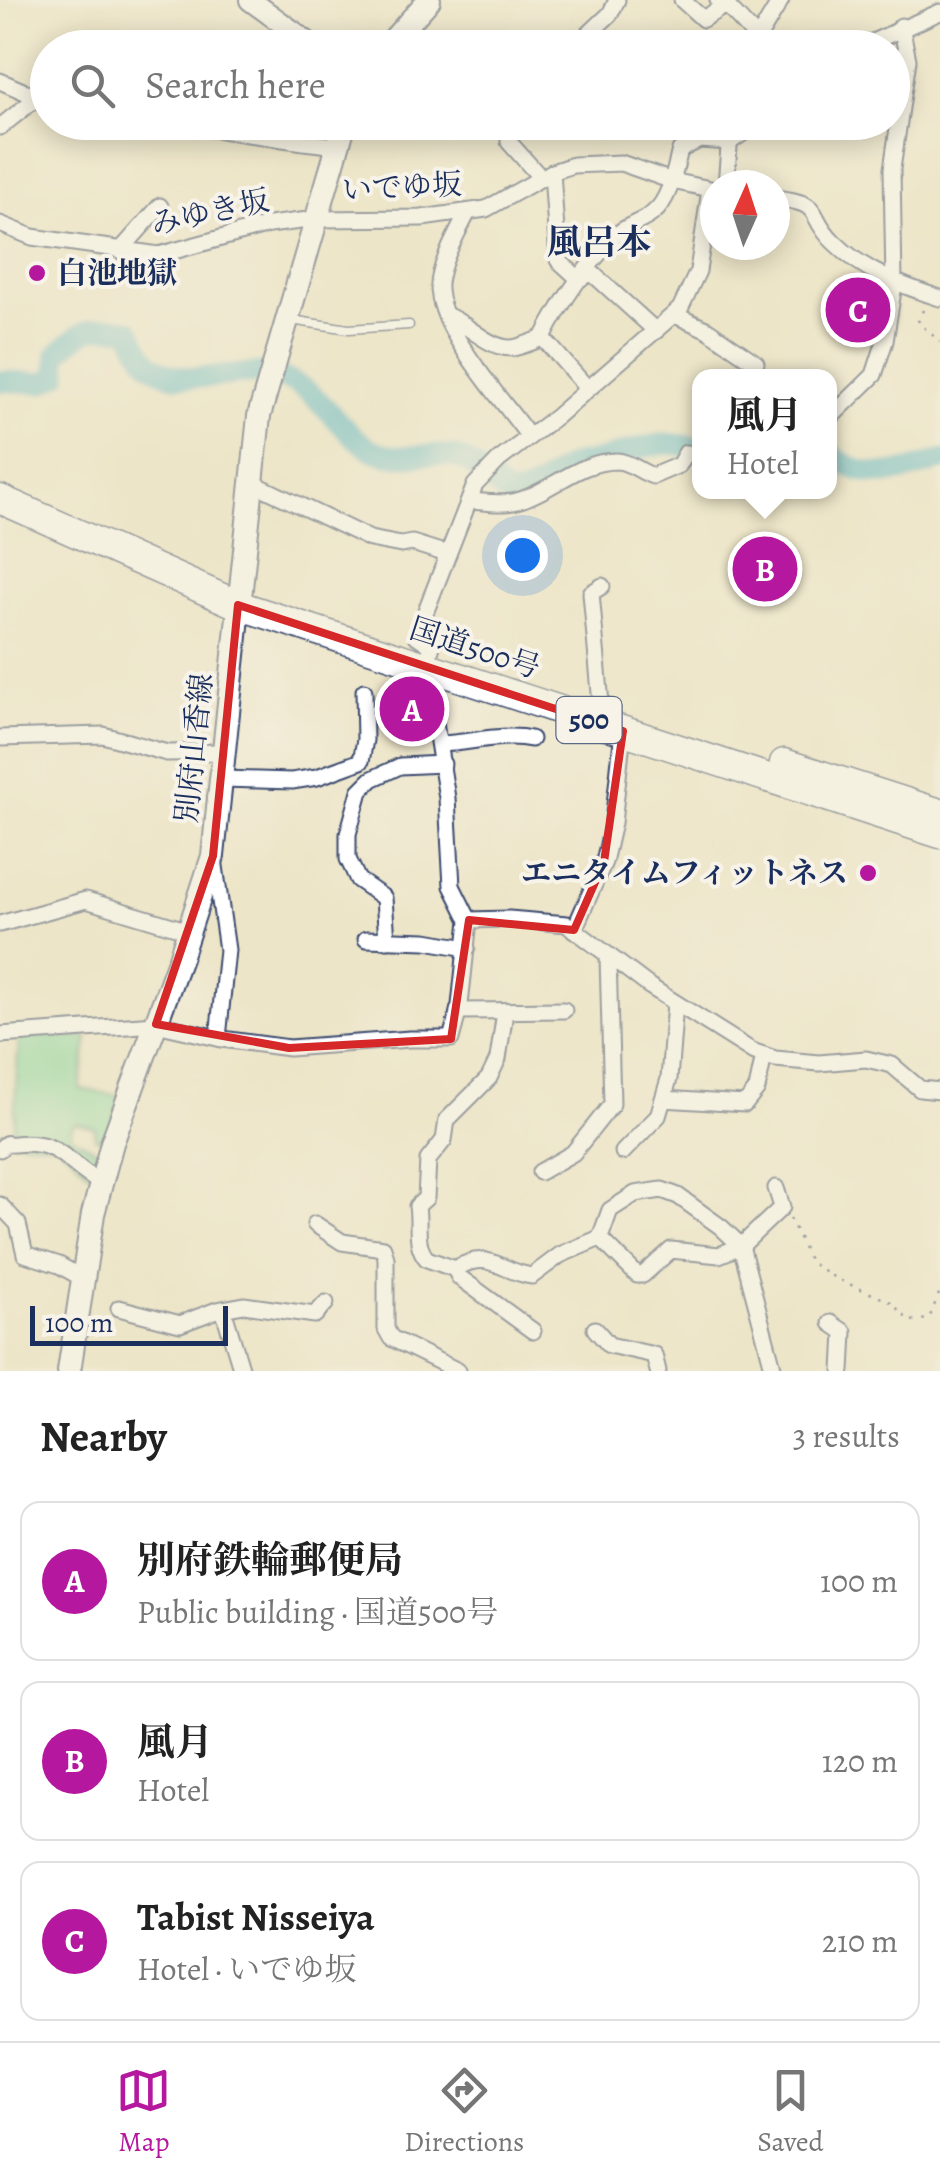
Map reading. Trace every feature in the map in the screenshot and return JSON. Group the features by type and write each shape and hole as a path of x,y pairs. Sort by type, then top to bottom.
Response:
{"highway":[{"name":"国道500号","path":"0,481 239,597"},
{"name":"国道500号","path":"0,500 239,597 429,658 624,731 940,834"},
{"name":"国道500号","path":"429,658 601,704 940,813"}],"main road":[{"path":"402,30 429,0"},
{"name":"別府山香線","path":"69,1371 82,1278 112,1143 213,856 259,416 340,140"}],"street":[{"path":"250,0 291,30"},
{"path":"593,30 610,14 617,0"},
{"path":"682,0 704,18 720,4 727,6 745,30"},
{"path":"763,30 781,0"},
{"path":"893,30 940,12"},
{"path":"901,26 902,30"},
{"path":"0,81 30,94"},
{"path":"0,126 30,108"},
{"path":"275,140 338,146"},
{"path":"509,140 546,175 558,260 580,278"},
{"path":"448,316 465,323 487,341 511,348 543,338 557,309 618,232 656,212 672,182 680,150 700,140 733,140"},
{"path":"837,411 874,375 885,341 894,284 892,169 896,140"},
{"path":"722,170 730,142"},
{"name":"いでゆ坂","path":"316,219 422,218 486,210 573,164 621,163 672,182 700,186"},
{"path":"790,200 805,202 833,242 894,284 934,296"},
{"path":"120,251 160,206"},
{"path":"468,212 439,278 438,295 464,353 529,437"},
{"name":"みゆき坂","path":"0,224 32,237 158,256 254,228 316,219"},
{"path":"0,1035 156,1024 290,1048 450,1039 458,1011 469,920 452,886 450,823 429,658 432,646 416,636 475,485 489,468 675,315 701,260"},
{"path":"580,278 592,273 656,331"},
{"path":"675,315 708,330 756,363"},
{"path":"543,338 588,390"},
{"path":"470,502 514,502 552,487 578,468 614,461 629,463 653,476 679,465 686,454 692,454"},
{"path":"252,482 370,538 448,554"},
{"path":"601,704 591,593 602,586"},
{"path":"220,779 292,781 361,761 366,740 364,692"},
{"path":"574,930 604,862 624,731"},
{"path":"0,738 103,735 167,753 223,752"},
{"path":"440,744 485,742 514,735 531,739"},
{"path":"386,940 384,898 358,880 348,859 348,834 360,791 372,779 400,766 443,764"},
{"path":"213,856 226,950 218,1038"},
{"path":"0,924 86,900 189,931"},
{"path":"469,920 566,924 675,1002 764,1056 819,1063 866,1059 892,1066 920,1089 940,1091"},
{"path":"366,939 467,948"},
{"path":"540,1172 573,1154 612,1104 608,956"},
{"path":"623,1152 658,1116 669,1079 675,1002"},
{"path":"458,1011 564,1010"},
{"path":"505,1012 498,1060 489,1078 446,1120 444,1140 428,1160 426,1198 418,1206 421,1253 427,1259 455,1268 472,1259 493,1261 521,1275 532,1276 560,1255 600,1238 610,1210 636,1194 662,1190 678,1196 722,1227 740,1246 774,1371"},
{"path":"663,1099 744,1104 757,1089 764,1056"},
{"path":"0,1149 8,1142 59,1148 101,1183"},
{"path":"600,1238 637,1275 643,1275 672,1250 720,1255 740,1246 782,1207 776,1188"},
{"path":"0,1205 18,1224 25,1254 60,1265 82,1278"},
{"path":"315,1224 342,1242 383,1248 386,1329 391,1338 458,1371"},
{"path":"455,1268 459,1277 533,1331"},
{"path":"119,1308 180,1324 223,1308 256,1306 315,1315 326,1303"},
{"path":"223,1308 242,1371"},
{"path":"831,1323 844,1332 842,1371"},
{"path":"596,1330 609,1346 654,1354 658,1371"}],"lane":[{"path":"286,319 348,330 409,325"}],"path":[{"path":"934,296 918,322 940,342"},
{"path":"784,1208 810,1262 835,1278 873,1291 891,1302 909,1322 928,1319 940,1291"}],"highlighted area":[{"path":"238,605 623,731 604,862 574,930 469,920 451,1039 289,1048 156,1024 213,856"}],"green space":[{"path":"19,1036 88,1037 80,1089 121,1096 107,1139 95,1138 95,1128 75,1123 70,1128 72,1137 101,1152 94,1177 58,1144 13,1141"}],"waterway":[{"path":"0,381 42,383 58,375 57,355 82,334 106,327 130,330 151,364 177,376 268,374"},
{"path":"282,378 308,392 373,450 392,456 458,458 508,495 526,493 570,466 649,446 692,447"},
{"path":"837,458 856,469 883,474 940,460"}],"place":[{"name":"白池地獄","path":"37,273"},
{"name":"Tabist Nisseiya","path":"858,310"},
{"name":"風月","path":"765,569"},
{"name":"別府鉄輪郵便局","path":"412,709"},
{"name":"エニタイムフィットネス","path":"868,873"}],"district":[{"name":"風呂本","path":"599,242"}]}
